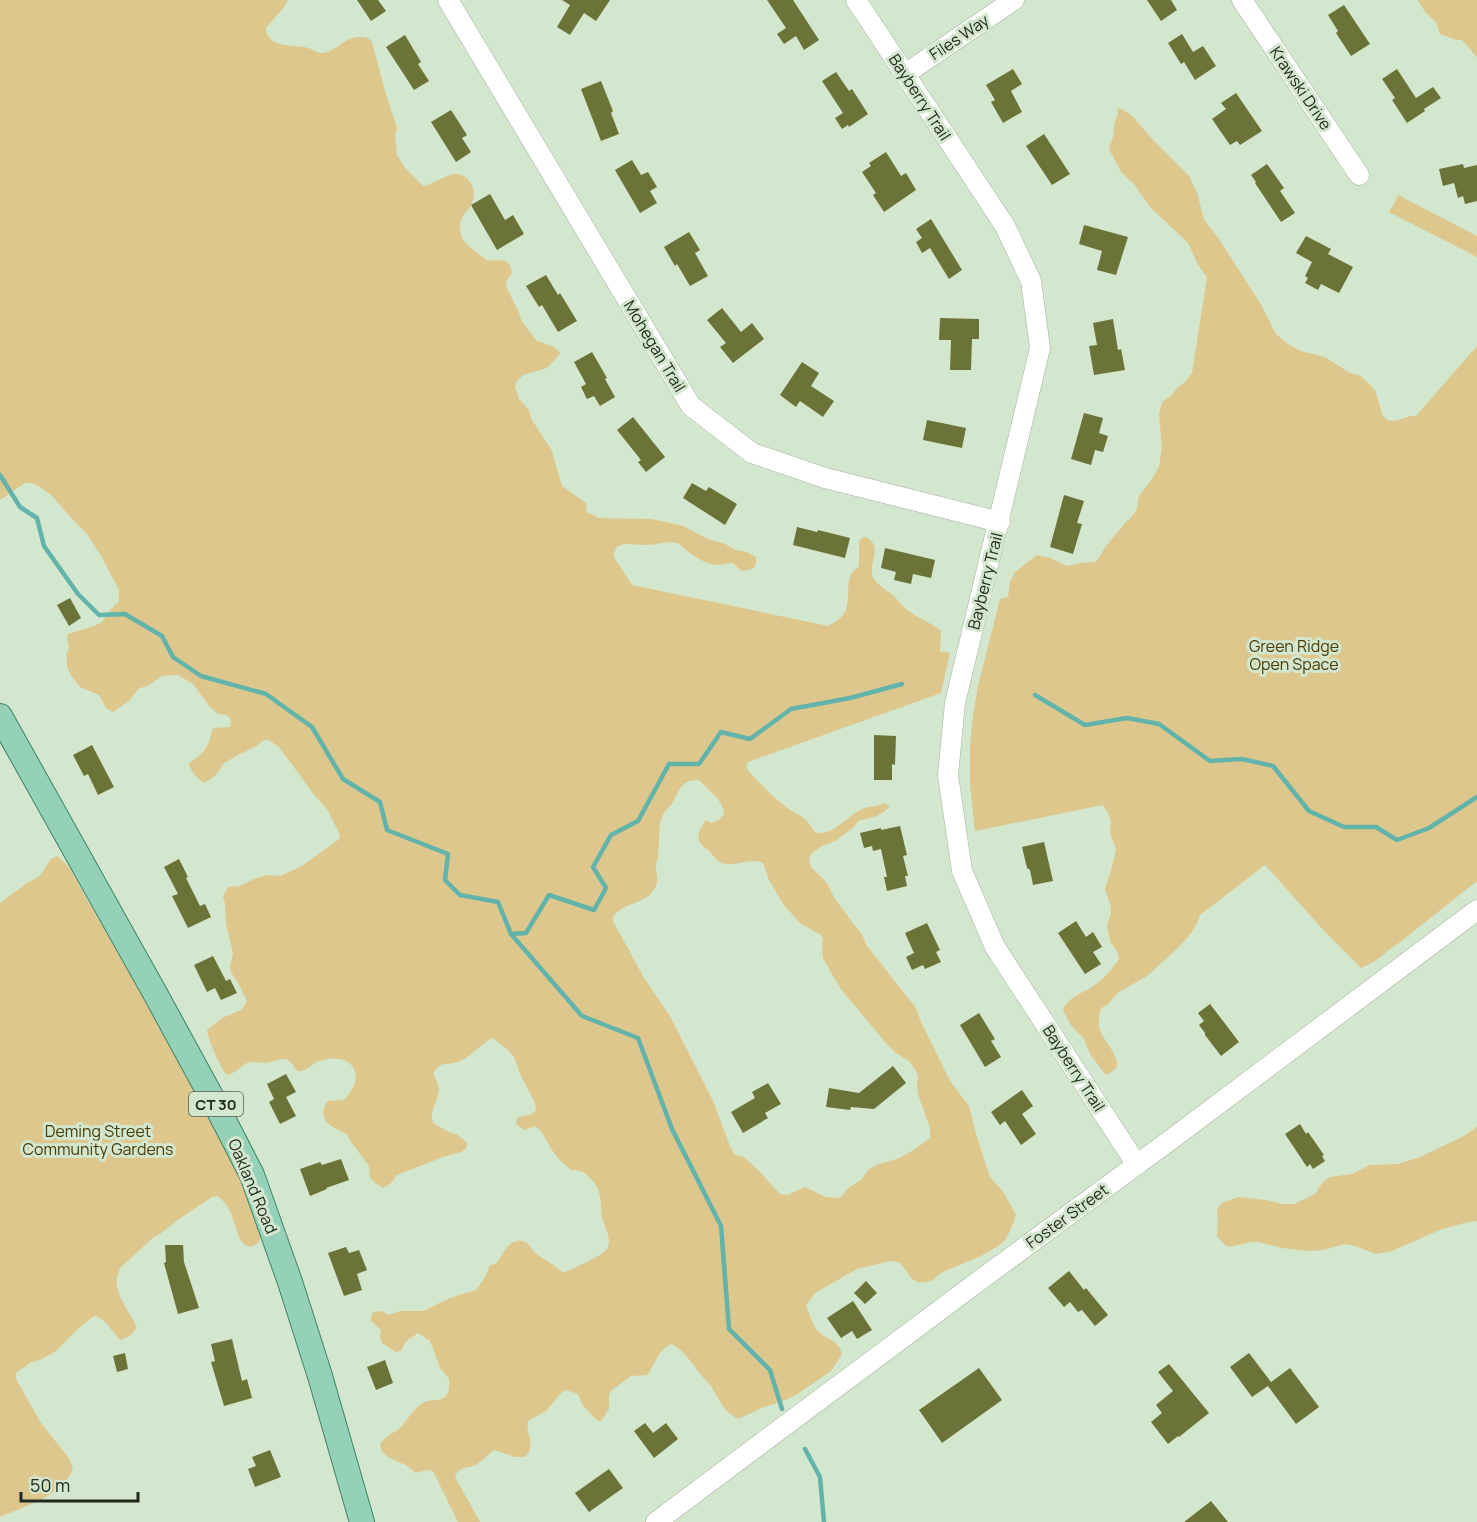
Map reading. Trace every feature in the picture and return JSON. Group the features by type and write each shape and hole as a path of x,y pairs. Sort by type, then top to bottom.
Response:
{"main road":[{"name":"Oakland Road","path":"0,716 156,995 252,1175 320,1376 362,1522"}],"street":[{"name":"Mohegan Trail","path":"448,0 691,406 752,453 825,478 1000,522"},
{"name":"Bayberry Trail","path":"856,0 1005,226 1031,281 1040,348 956,703 948,775 962,871 995,947 1137,1165"},
{"name":"Files Way","path":"905,74 1014,0"},
{"name":"Krawski Drive","path":"1242,0 1359,175"},
{"name":"Foster Street","path":"656,1522 1477,910"}],"green space":[{"path":"0,0 288,0 266,28 268,35 276,43 308,48 321,53 353,38 368,38 372,42 397,128 395,136 397,155 405,168 422,185 425,186 455,174 464,176 470,182 474,195 460,223 462,238 486,260 503,260 511,267 512,273 506,286 522,322 537,341 559,351 560,354 547,368 523,375 515,387 519,399 529,410 532,420 552,451 562,486 586,503 587,512 599,518 652,519 683,526 708,539 756,557 754,568 741,571 733,563 714,565 699,559 677,543 620,545 614,557 632,585 828,626 845,612 849,579 852,572 859,566 859,541 866,537 871,541 875,551 872,568 874,579 907,609 941,631 940,651 950,653 941,693 748,762 746,767 772,795 819,833 833,829 862,809 884,803 889,806 877,816 858,821 853,828 835,841 812,853 809,858 811,867 827,883 835,899 862,935 867,946 916,1008 950,1081 969,1106 990,1177 1004,1193 1016,1215 1011,1230 1002,1243 929,1281 914,1280 900,1263 890,1261 857,1269 815,1293 807,1304 811,1319 820,1333 838,1345 842,1354 831,1371 796,1395 738,1419 725,1409 710,1385 685,1354 672,1344 663,1350 647,1375 631,1376 612,1390 609,1395 609,1409 601,1421 598,1421 583,1406 578,1394 563,1391 546,1411 528,1421 530,1448 525,1457 515,1457 494,1450 478,1464 461,1469 457,1473 455,1477 480,1522 458,1522 433,1471 415,1473 411,1468 385,1454 380,1444 399,1429 421,1404 445,1397 449,1391 449,1379 440,1368 430,1341 418,1333 405,1342 402,1350 396,1352 382,1343 381,1330 370,1320 373,1312 381,1311 389,1315 400,1311 423,1311 450,1298 476,1290 490,1265 496,1264 513,1242 523,1241 528,1244 534,1252 562,1272 594,1258 607,1249 609,1242 597,1187 585,1174 572,1170 562,1162 538,1128 535,1126 524,1130 517,1125 518,1117 532,1114 536,1110 535,1103 514,1057 493,1038 464,1059 440,1065 434,1072 439,1090 432,1114 433,1123 458,1135 467,1143 466,1149 397,1175 390,1184 383,1188 370,1178 369,1166 347,1134 327,1123 323,1114 327,1101 344,1100 351,1091 356,1075 349,1063 334,1058 317,1062 299,1071 290,1061 282,1059 266,1063 247,1063 227,1075 215,1054 207,1030 222,1018 241,1010 246,999 231,972 233,953 226,924 223,896 228,887 239,886 268,875 280,876 302,866 338,840 340,835 327,809 279,747 269,740 264,740 224,763 215,776 205,783 197,777 189,763 205,750 212,730 229,727 231,720 227,715 218,714 193,684 178,675 162,676 138,689 129,701 113,712 106,708 99,695 80,687 67,667 68,634 102,622 119,602 119,590 87,534 51,495 37,485 25,483 0,500","holes":["693,780 699,780 718,799 724,810 723,815 711,823 706,820 699,833 700,843 722,863 754,861 763,863 769,880 783,904 800,923 821,935 823,958 840,988 885,1042 909,1061 918,1077 918,1094 930,1128 930,1138 900,1158 876,1165 868,1170 861,1180 848,1188 839,1198 826,1197 805,1187 788,1195 780,1194 744,1157 735,1155 713,1101 670,1016 644,978 613,921 613,917 618,912 641,901 656,886 661,821 682,786"]},
{"path":"1418,0 1477,0 1477,57 1462,40 1440,34 1436,22 1425,12"},
{"name":"Green Ridge Open Space","path":"1119,108 1130,114 1189,176 1197,192 1204,220 1219,239 1262,306 1276,334 1301,351 1325,357 1350,373 1362,377 1375,390 1383,416 1387,420 1395,421 1416,416 1477,346 1477,881 1399,943 1361,968 1265,865 1200,915 1192,932 1179,947 1147,976 1119,992 1101,1008 1099,1027 1117,1064 1114,1070 1105,1074 1090,1054 1084,1039 1070,1024 1063,1010 1069,1001 1103,978 1119,959 1110,941 1107,925 1111,907 1105,889 1116,849 1110,833 1109,815 1103,805 975,831 970,785 970,745 978,686 1000,599 1008,597 1010,582 1015,572 1037,555 1067,566 1096,562 1106,546 1135,513 1139,496 1159,467 1162,447 1159,415 1162,402 1172,395 1192,373 1207,277 1198,265 1188,243 1150,207 1134,184 1121,172 1110,151 1109,146 1113,138"},
{"path":"1398,195 1477,236 1477,257 1389,212"},
{"name":"Deming Street Community Gardens","path":"57,856 68,866 245,1174 261,1234 257,1244 250,1247 242,1242 226,1205 218,1196 212,1197 154,1237 121,1267 117,1282 118,1290 137,1327 130,1336 121,1340 106,1323 94,1316 56,1351 30,1363 16,1373 16,1379 41,1423 68,1457 73,1468 69,1477 52,1493 0,1517 0,903 40,876 51,859"},
{"path":"1477,1127 1477,1221 1440,1230 1392,1251 1376,1254 1344,1244 1324,1250 1309,1251 1258,1242 1229,1247 1217,1236 1217,1209 1222,1203 1239,1197 1294,1204 1315,1194 1323,1182 1330,1177 1352,1174 1370,1165 1398,1164 1420,1157 1462,1137"}],"building":[{"path":"357,0 378,0 386,11 371,21"},
{"path":"562,0 610,0 596,21 584,13 570,35 557,27 570,5"},
{"path":"767,0 793,0 819,40 804,50 796,36 784,44 777,34 786,28"},
{"path":"1147,0 1171,0 1177,10 1161,21"},
{"path":"1344,5 1370,44 1351,56 1336,33 1338,31 1328,15"},
{"path":"1182,34 1193,52 1203,46 1216,66 1195,80 1184,62 1181,64 1168,43"},
{"path":"405,35 421,62 418,64 429,81 414,90 386,47"},
{"path":"1013,69 1022,84 1011,91 1022,112 1003,123 991,102 995,100 986,85"},
{"path":"1397,69 1416,98 1433,87 1441,98 1407,123 1392,100 1395,98 1382,79"},
{"path":"836,72 849,91 852,89 868,114 842,129 835,118 843,113 822,81"},
{"path":"601,81 619,134 601,141 581,89"},
{"path":"1236,93 1262,131 1240,145 1237,141 1230,145 1212,119 1226,109 1221,103"},
{"path":"451,110 467,135 462,138 471,152 456,162 431,122"},
{"path":"1044,134 1070,174 1052,185 1026,146"},
{"path":"886,152 901,176 906,173 916,190 884,212 873,195 876,193 862,172 871,166 869,163"},
{"path":"632,160 641,175 648,172 657,187 650,191 657,203 640,213 615,170"},
{"path":"1267,164 1284,188 1280,191 1295,213 1281,222 1251,175"},
{"path":"1463,164 1464,168 1477,165 1477,201 1465,204 1463,196 1458,198 1454,183 1443,186 1439,169"},
{"path":"490,194 505,220 513,215 524,234 497,250 471,205"},
{"path":"931,219 962,270 949,279 930,248 922,253 916,242 922,238 916,229"},
{"path":"1084,225 1128,237 1116,275 1097,270 1102,251 1079,244"},
{"path":"689,232 700,250 695,253 708,276 690,286 664,247"},
{"path":"1306,236 1331,249 1328,254 1353,267 1339,293 1321,284 1318,290 1305,283 1308,278 1305,276 1312,262 1296,253"},
{"path":"546,275 577,321 558,332 542,305 539,307 526,286"},
{"path":"722,308 741,332 752,323 764,339 733,363 720,347 726,343 707,320"},
{"path":"940,318 979,319 979,339 972,339 971,370 950,370 951,340 939,340"},
{"path":"1113,319 1118,350 1121,349 1125,370 1094,375 1089,346 1097,345 1093,323"},
{"path":"592,352 615,397 600,406 594,396 587,399 581,387 586,384 574,362"},
{"path":"802,362 819,373 811,386 834,401 823,417 800,401 796,407 780,395"},
{"path":"1084,413 1103,418 1099,433 1108,436 1103,452 1095,450 1091,465 1071,459"},
{"path":"633,417 665,457 646,472 638,462 641,460 617,430"},
{"path":"927,420 966,428 962,448 923,440"},
{"path":"692,483 706,491 709,487 737,504 725,525 683,498"},
{"path":"1064,495 1084,501 1077,523 1082,524 1073,554 1050,547"},
{"path":"797,527 850,538 845,558 793,545"},
{"path":"885,548 935,560 931,578 913,574 911,584 894,580 896,572 881,568"},
{"path":"70,598 81,618 69,626 57,605"},
{"path":"874,735 896,736 892,780 874,780"},
{"path":"92,745 114,787 98,795 88,774 84,776 73,755"},
{"path":"900,826 907,855 903,856 908,876 905,876 907,886 887,891 884,877 887,877 881,849 873,851 872,846 864,848 860,833"},
{"path":"1044,842 1053,881 1033,885 1022,847"},
{"path":"179,859 200,906 205,904 211,917 188,928 172,896 178,894 164,867"},
{"path":"1076,921 1086,937 1093,932 1102,947 1093,952 1101,964 1085,974 1058,933"},
{"path":"927,923 940,950 936,952 941,962 925,969 923,965 912,970 906,957 914,953 905,933"},
{"path":"213,956 226,981 230,979 237,993 221,1000 215,988 207,992 194,965"},
{"path":"1210,1004 1239,1042 1221,1056 1199,1025 1204,1021 1198,1013"},
{"path":"979,1013 995,1039 991,1041 1001,1057 985,1067 960,1025"},
{"path":"893,1066 906,1083 874,1109 851,1107 850,1110 826,1107 829,1088 859,1093"},
{"path":"286,1074 296,1092 286,1097 296,1116 280,1124 269,1102 274,1099 267,1084"},
{"path":"768,1083 781,1104 765,1113 768,1118 743,1133 731,1112 755,1098 752,1092"},
{"path":"1022,1090 1033,1106 1022,1114 1036,1134 1021,1145 1005,1121 1000,1125 991,1112"},
{"path":"1300,1124 1324,1155 1322,1156 1325,1161 1313,1169 1310,1164 1307,1167 1285,1134"},
{"path":"341,1159 349,1180 310,1196 300,1169 320,1162 322,1165"},
{"path":"165,1245 183,1245 184,1262 199,1308 178,1314 164,1263 166,1262"},
{"path":"346,1247 349,1253 359,1250 367,1270 357,1274 362,1290 344,1296 328,1253"},
{"path":"1069,1271 1108,1315 1095,1326 1082,1310 1078,1312 1070,1302 1064,1307 1048,1288"},
{"path":"866,1281 877,1293 865,1304 854,1293"},
{"path":"853,1301 872,1330 857,1339 852,1331 841,1338 827,1318"},
{"path":"232,1339 242,1381 247,1379 252,1398 224,1406 211,1362 215,1361 211,1344"},
{"path":"125,1353 128,1369 117,1372 113,1356"},
{"path":"1249,1353 1271,1382 1290,1368 1319,1407 1296,1424 1268,1386 1252,1397 1230,1367"},
{"path":"385,1360 393,1383 376,1390 367,1367"},
{"path":"1169,1364 1209,1413 1168,1444 1151,1422 1162,1413 1156,1405 1173,1391 1158,1372"},
{"path":"979,1368 1002,1400 942,1443 919,1410"},
{"path":"645,1423 653,1433 666,1423 678,1439 654,1458 634,1431"},
{"path":"270,1450 281,1477 255,1487 248,1469 256,1466 252,1457"},
{"path":"609,1469 623,1488 589,1512 575,1493"},
{"path":"1211,1501 1228,1522 1184,1522"}],"waterway":[{"path":"0,475 20,507 37,518 44,546 78,594 99,615 125,614 162,636 173,657 201,676 266,694 312,727 343,779 380,802 387,830 448,854 445,880 460,895 498,902 511,934 526,933 549,895 594,910 606,888 593,867 611,835 638,821 669,764 699,764 721,732 750,739 791,709 850,698 902,684"},
{"path":"1035,695 1085,725 1127,718 1159,724 1210,761 1242,759 1273,766 1309,811 1344,827 1376,827 1397,840 1429,828 1477,797"},
{"path":"511,934 582,1016 638,1038 672,1129 721,1226 729,1329 770,1370 782,1409"},
{"path":"805,1449 820,1477 824,1522"}]}
